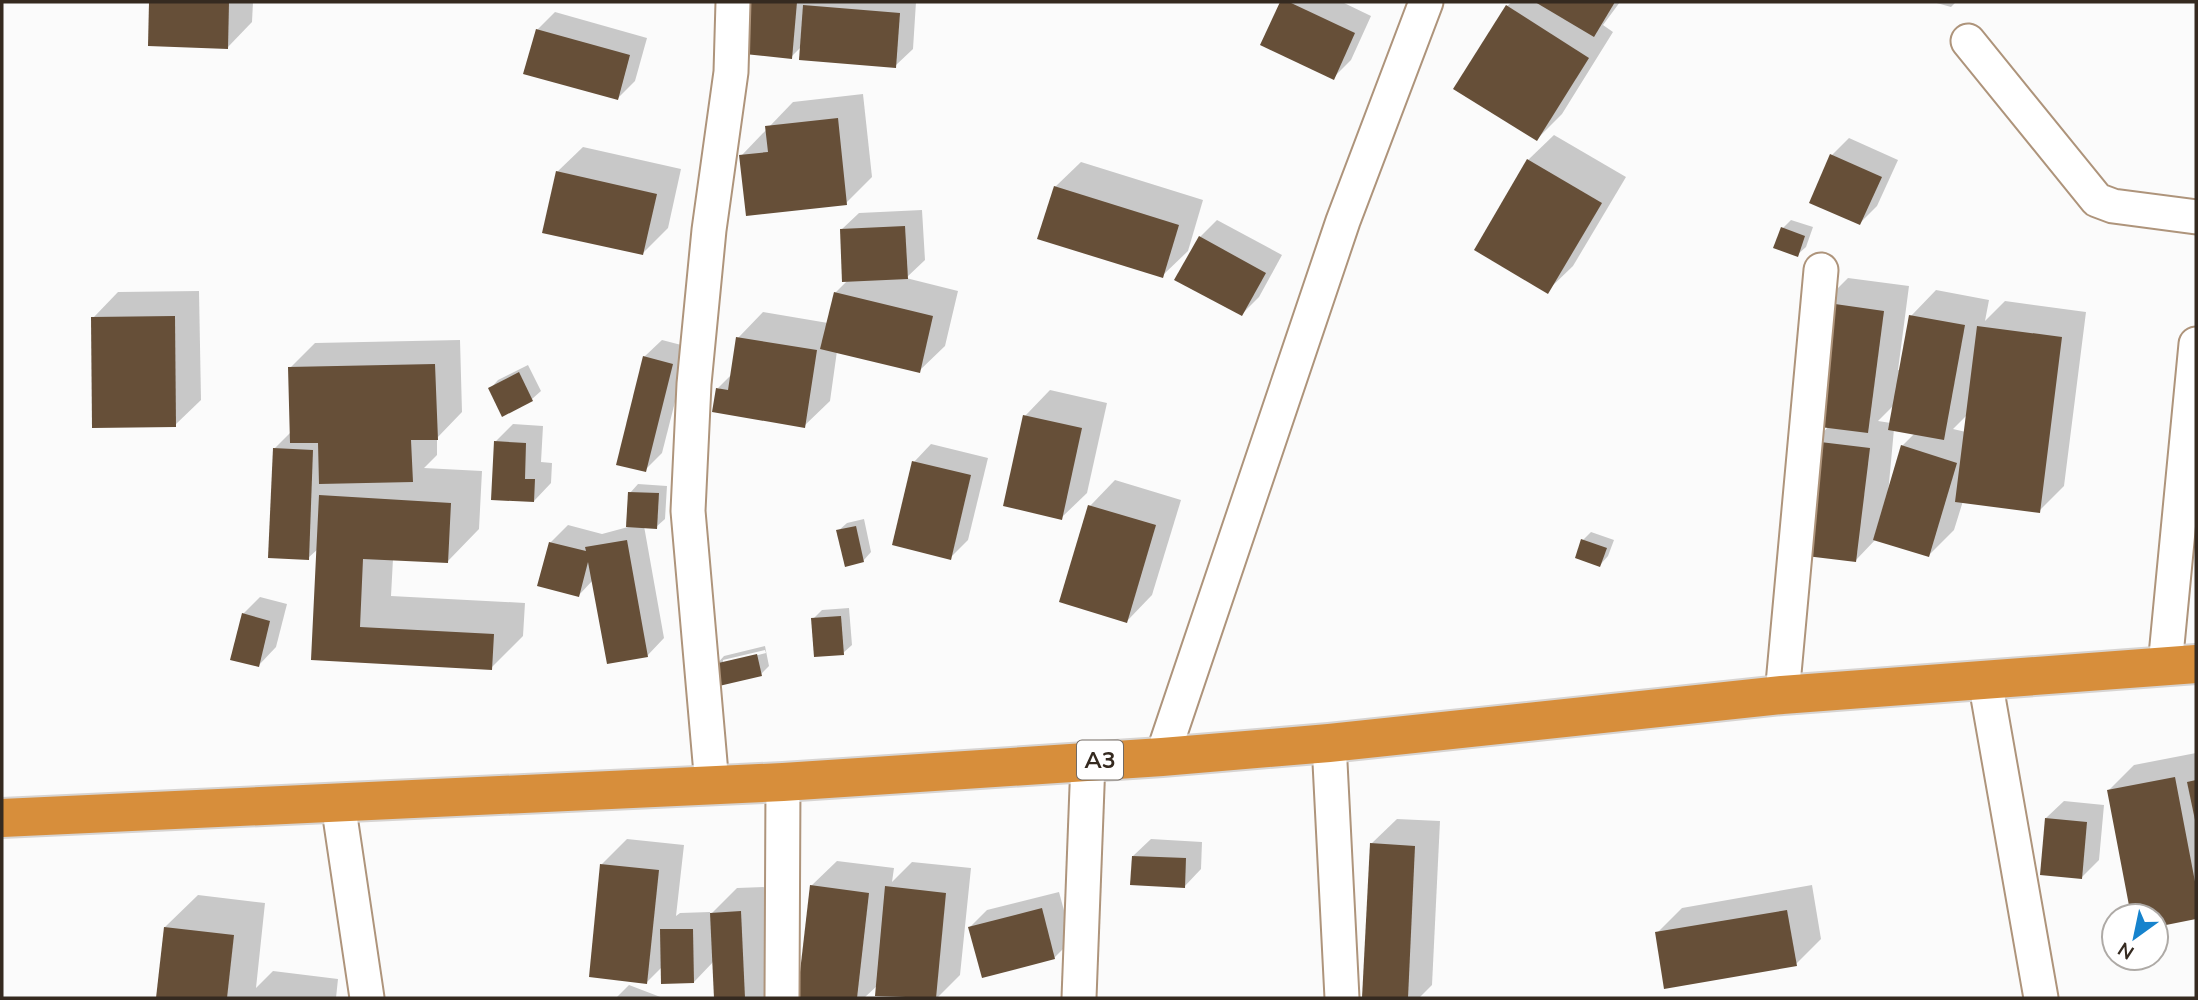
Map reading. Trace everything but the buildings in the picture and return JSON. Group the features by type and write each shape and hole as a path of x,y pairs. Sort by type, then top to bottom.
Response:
{"highway":[{"name":"A3","path":"2,818 783,782 1162,757 1329,743 1782,695 2181,665"}],"street":[{"path":"712,785 688,511 694,384 709,230 731,72 733,2"},
{"path":"1162,757 1343,221 1426,2"},
{"path":"1968,41 2097,201 2196,217"},
{"path":"1782,695 1821,270"},
{"path":"2181,665 2196,344"},
{"path":"1985,680 2041,998"},
{"path":"1329,743 1342,998"},
{"path":"1079,998 1088,761"},
{"path":"782,998 783,782"},
{"path":"338,803 367,998"}]}
